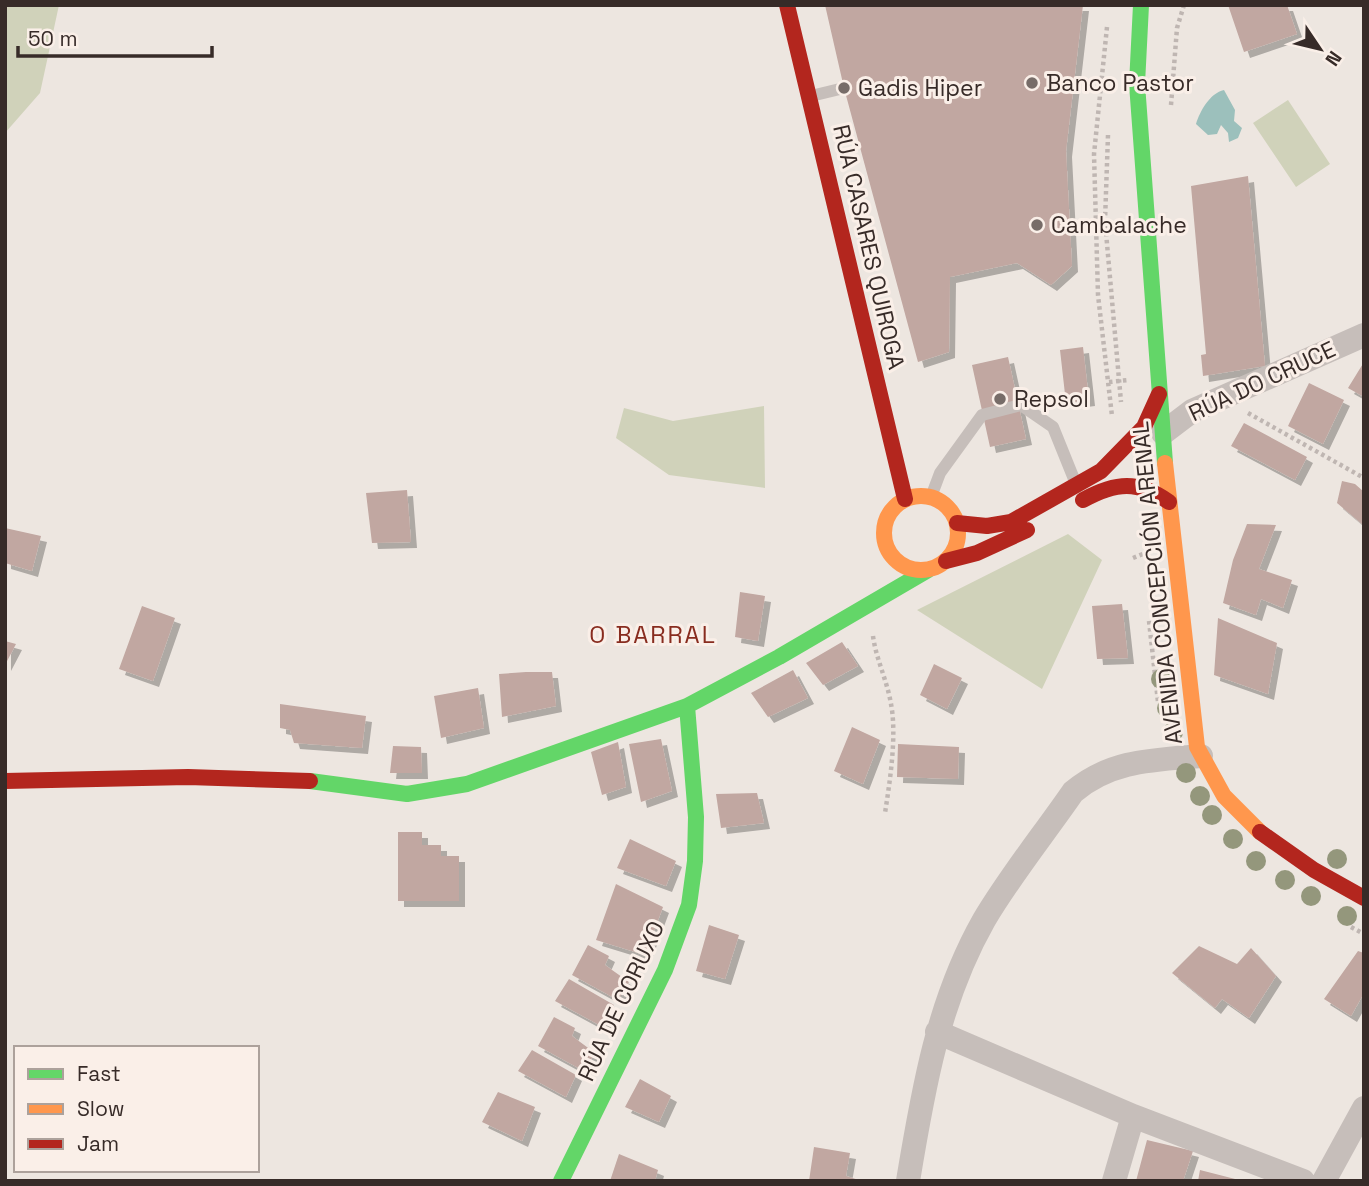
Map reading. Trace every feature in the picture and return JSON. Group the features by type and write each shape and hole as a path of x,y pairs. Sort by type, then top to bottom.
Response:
{"street":[{"name":"RÚA CASARES QUIROGA","path":"787,5 811,96 905,499"},
{"path":"1138,84 1141,5"},
{"path":"1138,84 1158,5"},
{"name":"AVENIDA CONCEPCIÓN ARENAL","path":"1138,84 1169,502 1192,721 1201,756 1219,788 1273,842 1311,869 1364,898"},
{"name":"RÚA DO CRUCE","path":"1163,433 1192,411 1364,335"},
{"path":"957,523 986,526 1011,522 1101,471 1144,427 1159,394"},
{"path":"5,781 188,777 299,780 407,793 467,784 687,706 779,657 928,570 946,561 977,553 1043,523 1095,492 1129,481 1151,488 1169,502"},
{"path":"869,603 883,583 890,555 883,530 886,517 894,506 905,499 930,497 951,511 957,523 955,550 946,561"},
{"path":"890,555 908,569 928,570"},
{"name":"RÚA DE CORUXO","path":"561,1181 677,944 693,884 693,757 687,706"},
{"path":"908,1181 926,1072 937,1032 958,973 985,919 1073,792 1089,779 1128,763 1201,756"},
{"path":"937,1032 1133,1116 1303,1181"},
{"path":"1324,1181 1364,1108"},
{"path":"1114,1181 1133,1116"}],"lane":[{"path":"811,96 844,88"},
{"path":"930,497 940,473 982,415 1021,405 1053,427 1077,485"}],"path":[{"path":"1108,17 1094,154 1098,295 1113,422"},
{"path":"1108,127 1105,221 1121,405"},
{"path":"1224,398 1364,478"},
{"path":"869,603 875,654 891,705 890,778 885,813"}],"green space":[{"path":"5,5 59,5 40,93 5,133"},
{"path":"1288,100 1330,164 1296,187 1253,123"},
{"path":"764,406 765,488 669,475 616,438 624,408 673,421"},
{"path":"1068,534 1102,560 1042,689 917,610"}],"water":[{"path":"1224,90 1235,110 1234,121 1242,128 1238,138 1229,142 1228,133 1221,125 1217,134 1208,135 1196,124 1206,103"}],"building":[{"path":"825,5 1083,5 1066,151 1072,266 1051,285 1017,263 950,277 949,352 918,362 844,88"},
{"path":"1228,5 1287,5 1297,34 1244,52"},
{"path":"1248,176 1265,366 1203,376 1201,355 1206,354 1191,186"},
{"path":"1083,347 1089,400 1066,403 1060,350"},
{"path":"1008,357 1026,439 990,447 972,365"},
{"path":"1364,362 1364,397 1348,388"},
{"path":"1309,383 1344,400 1323,444 1288,426"},
{"path":"1244,423 1307,457 1295,480 1231,446"},
{"path":"1342,481 1355,484 1364,492 1362,524 1337,503"},
{"path":"407,490 411,542 372,543 366,493"},
{"path":"1247,524 1276,525 1259,569 1292,580 1283,608 1261,599 1256,615 1223,603 1233,560"},
{"path":"5,528 41,536 32,571 5,563"},
{"path":"740,592 765,596 758,641 735,637"},
{"path":"1122,604 1128,658 1097,659 1092,606"},
{"path":"142,606 175,618 153,681 119,669"},
{"path":"1218,618 1277,643 1268,694 1214,675"},
{"path":"5,641 16,644 5,665"},
{"path":"842,642 858,666 823,685 806,663"},
{"path":"934,664 962,678 947,709 920,695"},
{"path":"793,670 808,698 768,717 751,693"},
{"path":"552,672 556,706 502,717 499,674"},
{"path":"478,688 484,728 441,738 434,696"},
{"path":"280,704 366,716 362,748 294,743 290,730 280,728"},
{"path":"852,727 880,740 863,784 834,771"},
{"path":"661,739 672,791 641,802 629,744"},
{"path":"618,742 626,787 602,795 591,752"},
{"path":"898,744 959,747 958,779 897,777"},
{"path":"393,746 421,747 422,773 390,773"},
{"path":"757,793 764,823 721,828 716,794"},
{"path":"398,832 422,832 422,845 441,845 441,856 459,856 459,901 398,901"},
{"path":"630,839 676,861 666,886 617,868"},
{"path":"616,884 663,907 645,955 596,940"},
{"path":"709,925 739,935 725,979 696,971"},
{"path":"588,945 609,956 605,965 629,982 618,1000 572,975"},
{"path":"1199,946 1237,964 1251,948 1276,976 1249,1018 1222,999 1215,1008 1172,973"},
{"path":"1358,951 1364,953 1364,993 1351,1016 1324,999"},
{"path":"569,979 614,1005 603,1027 555,1001"},
{"path":"554,1017 575,1028 572,1036 595,1053 584,1071 538,1046"},
{"path":"532,1050 576,1075 566,1097 518,1071"},
{"path":"640,1079 671,1096 659,1122 625,1107"},
{"path":"498,1092 535,1107 522,1141 482,1122"},
{"path":"1147,1140 1193,1151 1183,1181 1136,1181"},
{"path":"814,1147 850,1153 846,1176 862,1181 809,1181"},
{"path":"619,1154 658,1170 655,1181 610,1181"},
{"path":"1200,1170 1239,1180 1239,1181 1198,1181"}],"traffic: fast":[{"path":"1141,5 1137,84 1165,463"},
{"path":"310,781 407,794 467,784 687,706 779,657 928,570"},
{"path":"561,1181 665,970 689,905 695,861 696,817 687,706"}],"traffic: slow":[{"path":"1165,463 1197,747 1224,796 1260,832"},
{"path":"914,496 928,496 942,502 952,512 958,533 956,547 942,564 928,570 914,570 900,564 890,554 884,540 884,526 890,512 900,502 914,496"}],"traffic: jam":[{"path":"787,5 905,499"},
{"path":"957,523 987,526 1011,522 1101,471 1144,427 1159,394"},
{"path":"1083,500 1106,490 1127,486 1147,490 1169,502"},
{"path":"946,561 977,553 1027,530"},
{"path":"5,781 188,777 310,781"},
{"path":"1260,832 1314,870 1364,898"}],"place":[{"name":"Banco Pastor","path":"1032,83"},
{"name":"Gadis Hiper","path":"844,88"},
{"name":"Cambalache","path":"1037,225"},
{"name":"Repsol","path":"1000,399"}],"district":[{"name":"O BARRAL","path":"653,635"}]}
